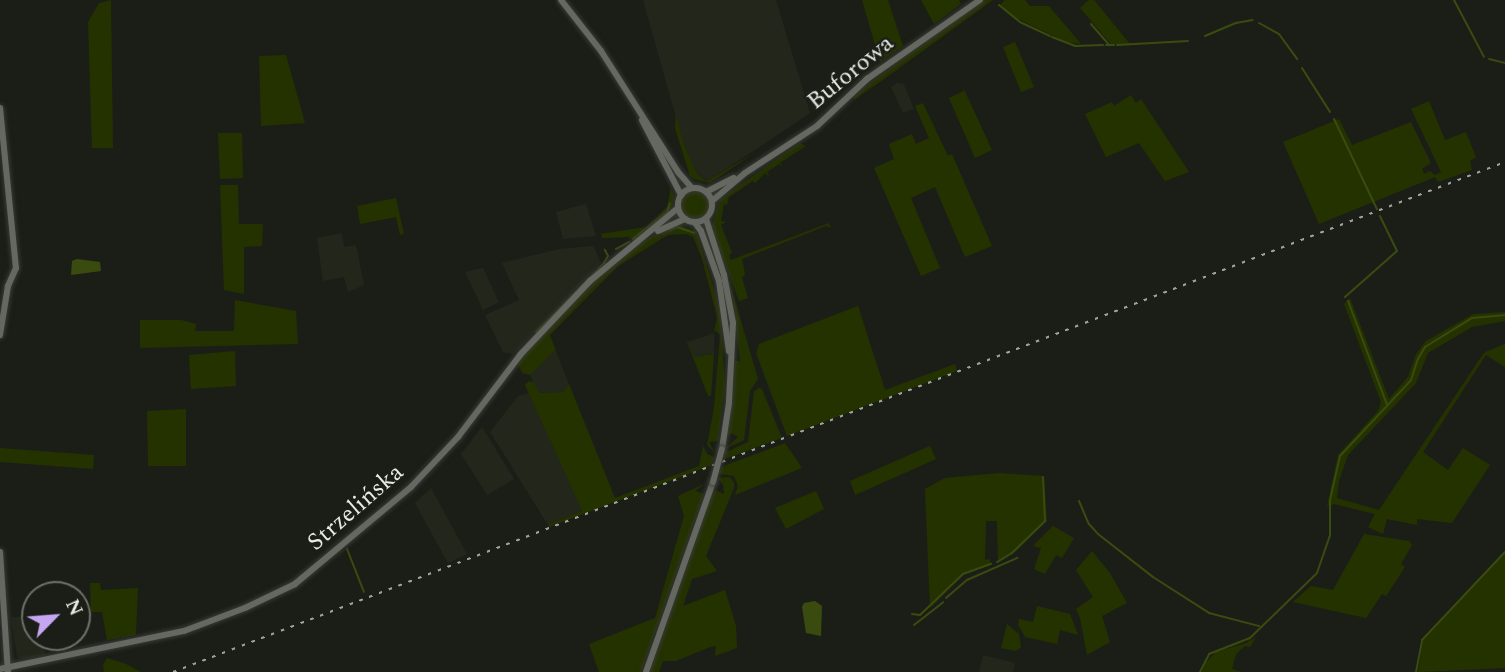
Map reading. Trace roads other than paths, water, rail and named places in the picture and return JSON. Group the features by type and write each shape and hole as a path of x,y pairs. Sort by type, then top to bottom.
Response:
{"main road":[{"path":"561,0 626,89 680,175 692,188 706,192 712,201 711,211 706,219 695,223"},
{"name":"Buforowa","path":"706,192 745,173 817,126 867,79 980,0"},
{"path":"626,89 681,195 678,208 685,219 695,223 710,253 724,304 729,339 730,394"},
{"path":"0,108 16,268 8,286 0,335"},
{"name":"Buforowa","path":"712,201 745,173"},
{"path":"681,195 692,188"},
{"name":"Strzelińska","path":"0,668 9,669 184,631 245,608 295,584 418,480 458,436 521,354 573,298 609,264 650,235 678,208"},
{"name":"Strzelińska","path":"650,235 685,219"},
{"path":"646,672 713,482 722,449 730,394 733,317 724,275 706,219"},
{"path":"0,552 9,669"}],"waterway":[{"path":"1454,0 1484,57"},
{"path":"999,5 1021,23"},
{"path":"1205,36 1236,23 1253,20"},
{"path":"1022,23 1050,36"},
{"path":"1259,23 1279,34 1297,59"},
{"path":"1091,24 1109,45"},
{"path":"1052,37 1075,46 1103,45"},
{"path":"1117,45 1188,41"},
{"path":"1106,45 1114,45"},
{"path":"1489,59 1505,63"},
{"path":"1302,68 1330,112"},
{"path":"1334,119 1377,209"},
{"path":"633,239 667,212 670,203"},
{"path":"1345,297 1397,251 1380,216"},
{"path":"670,230 677,227 694,233"},
{"path":"616,249 629,242"},
{"path":"536,332 604,263 608,256 605,250"},
{"path":"1348,301 1387,405"},
{"path":"1200,672 1209,654 1250,638 1317,573 1330,536 1330,500 1340,456 1411,380 1425,347 1472,318 1505,315"},
{"path":"997,562 1012,553 1045,521 1043,477"},
{"path":"1079,501 1089,524 1098,534 1153,577 1209,613 1259,626"},
{"path":"347,549 364,592"},
{"path":"1416,672 1422,640 1505,552"},
{"path":"946,598 967,580 1017,558"},
{"path":"912,614 920,615 963,574 991,564"},
{"path":"914,625 943,602"}],"railway":[{"path":"173,672 1505,162"}]}
